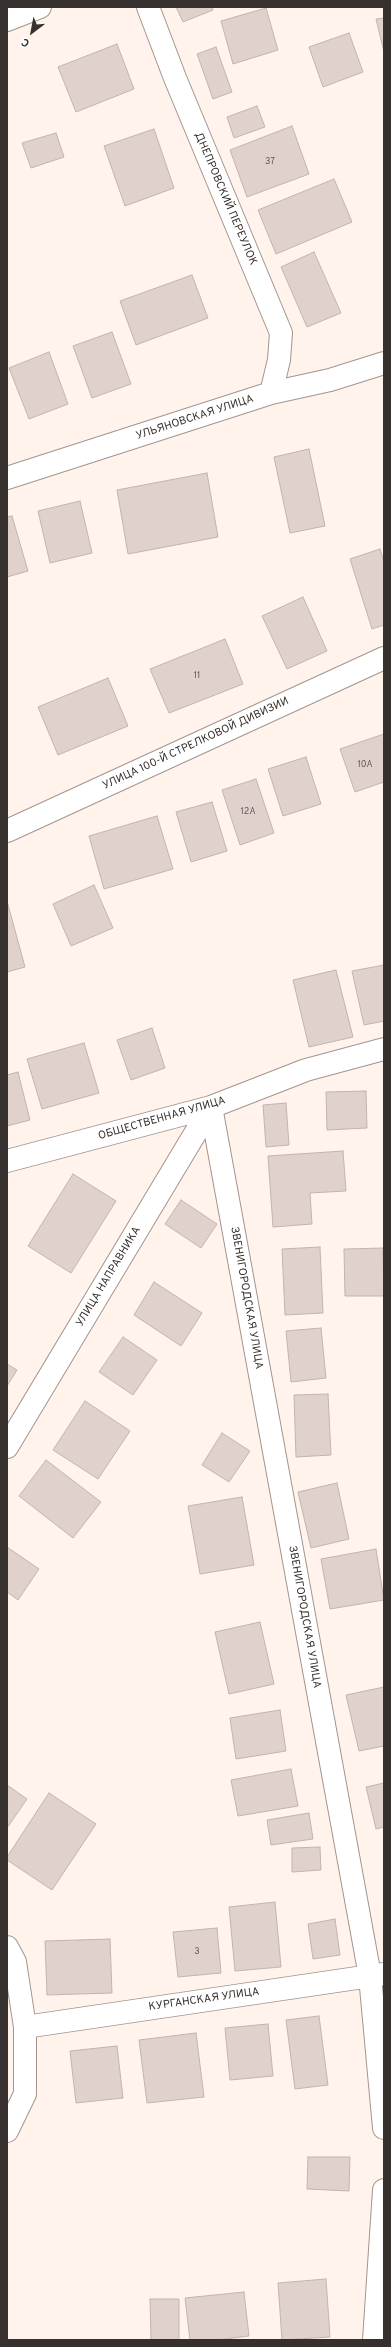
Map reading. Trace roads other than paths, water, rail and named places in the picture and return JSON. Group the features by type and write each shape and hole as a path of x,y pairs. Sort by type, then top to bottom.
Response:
{"street":[{"path":"7,20 40,7"},
{"name":"ДНЕПРОВСКИЙ ПЕРЕУЛОК","path":"148,7 175,78 281,333 280,360 271,393"},
{"name":"УЛЬЯНОВСКАЯ УЛИЦА","path":"7,478 271,393 330,380 384,363"},
{"name":"УЛИЦА 100-Й СТРЕЛКОВОЙ ДИВИЗИИ","path":"7,831 384,658"},
{"name":"ОБЩЕСТВЕННАЯ УЛИЦА","path":"7,1161 211,1107 306,1070 384,1049"},
{"name":"УЛИЦА НАПРАВНИКА","path":"7,1447 211,1107"},
{"name":"ЗВЕНИГОРОДСКАЯ УЛИЦА","path":"211,1107 377,1975 384,2128"},
{"path":"7,1947 15,1962 25,2027 25,2094 7,2131"},
{"name":"КУРГАНСКАЯ УЛИЦА","path":"25,2027 377,1975"},
{"path":"374,2340 384,2190"}]}
